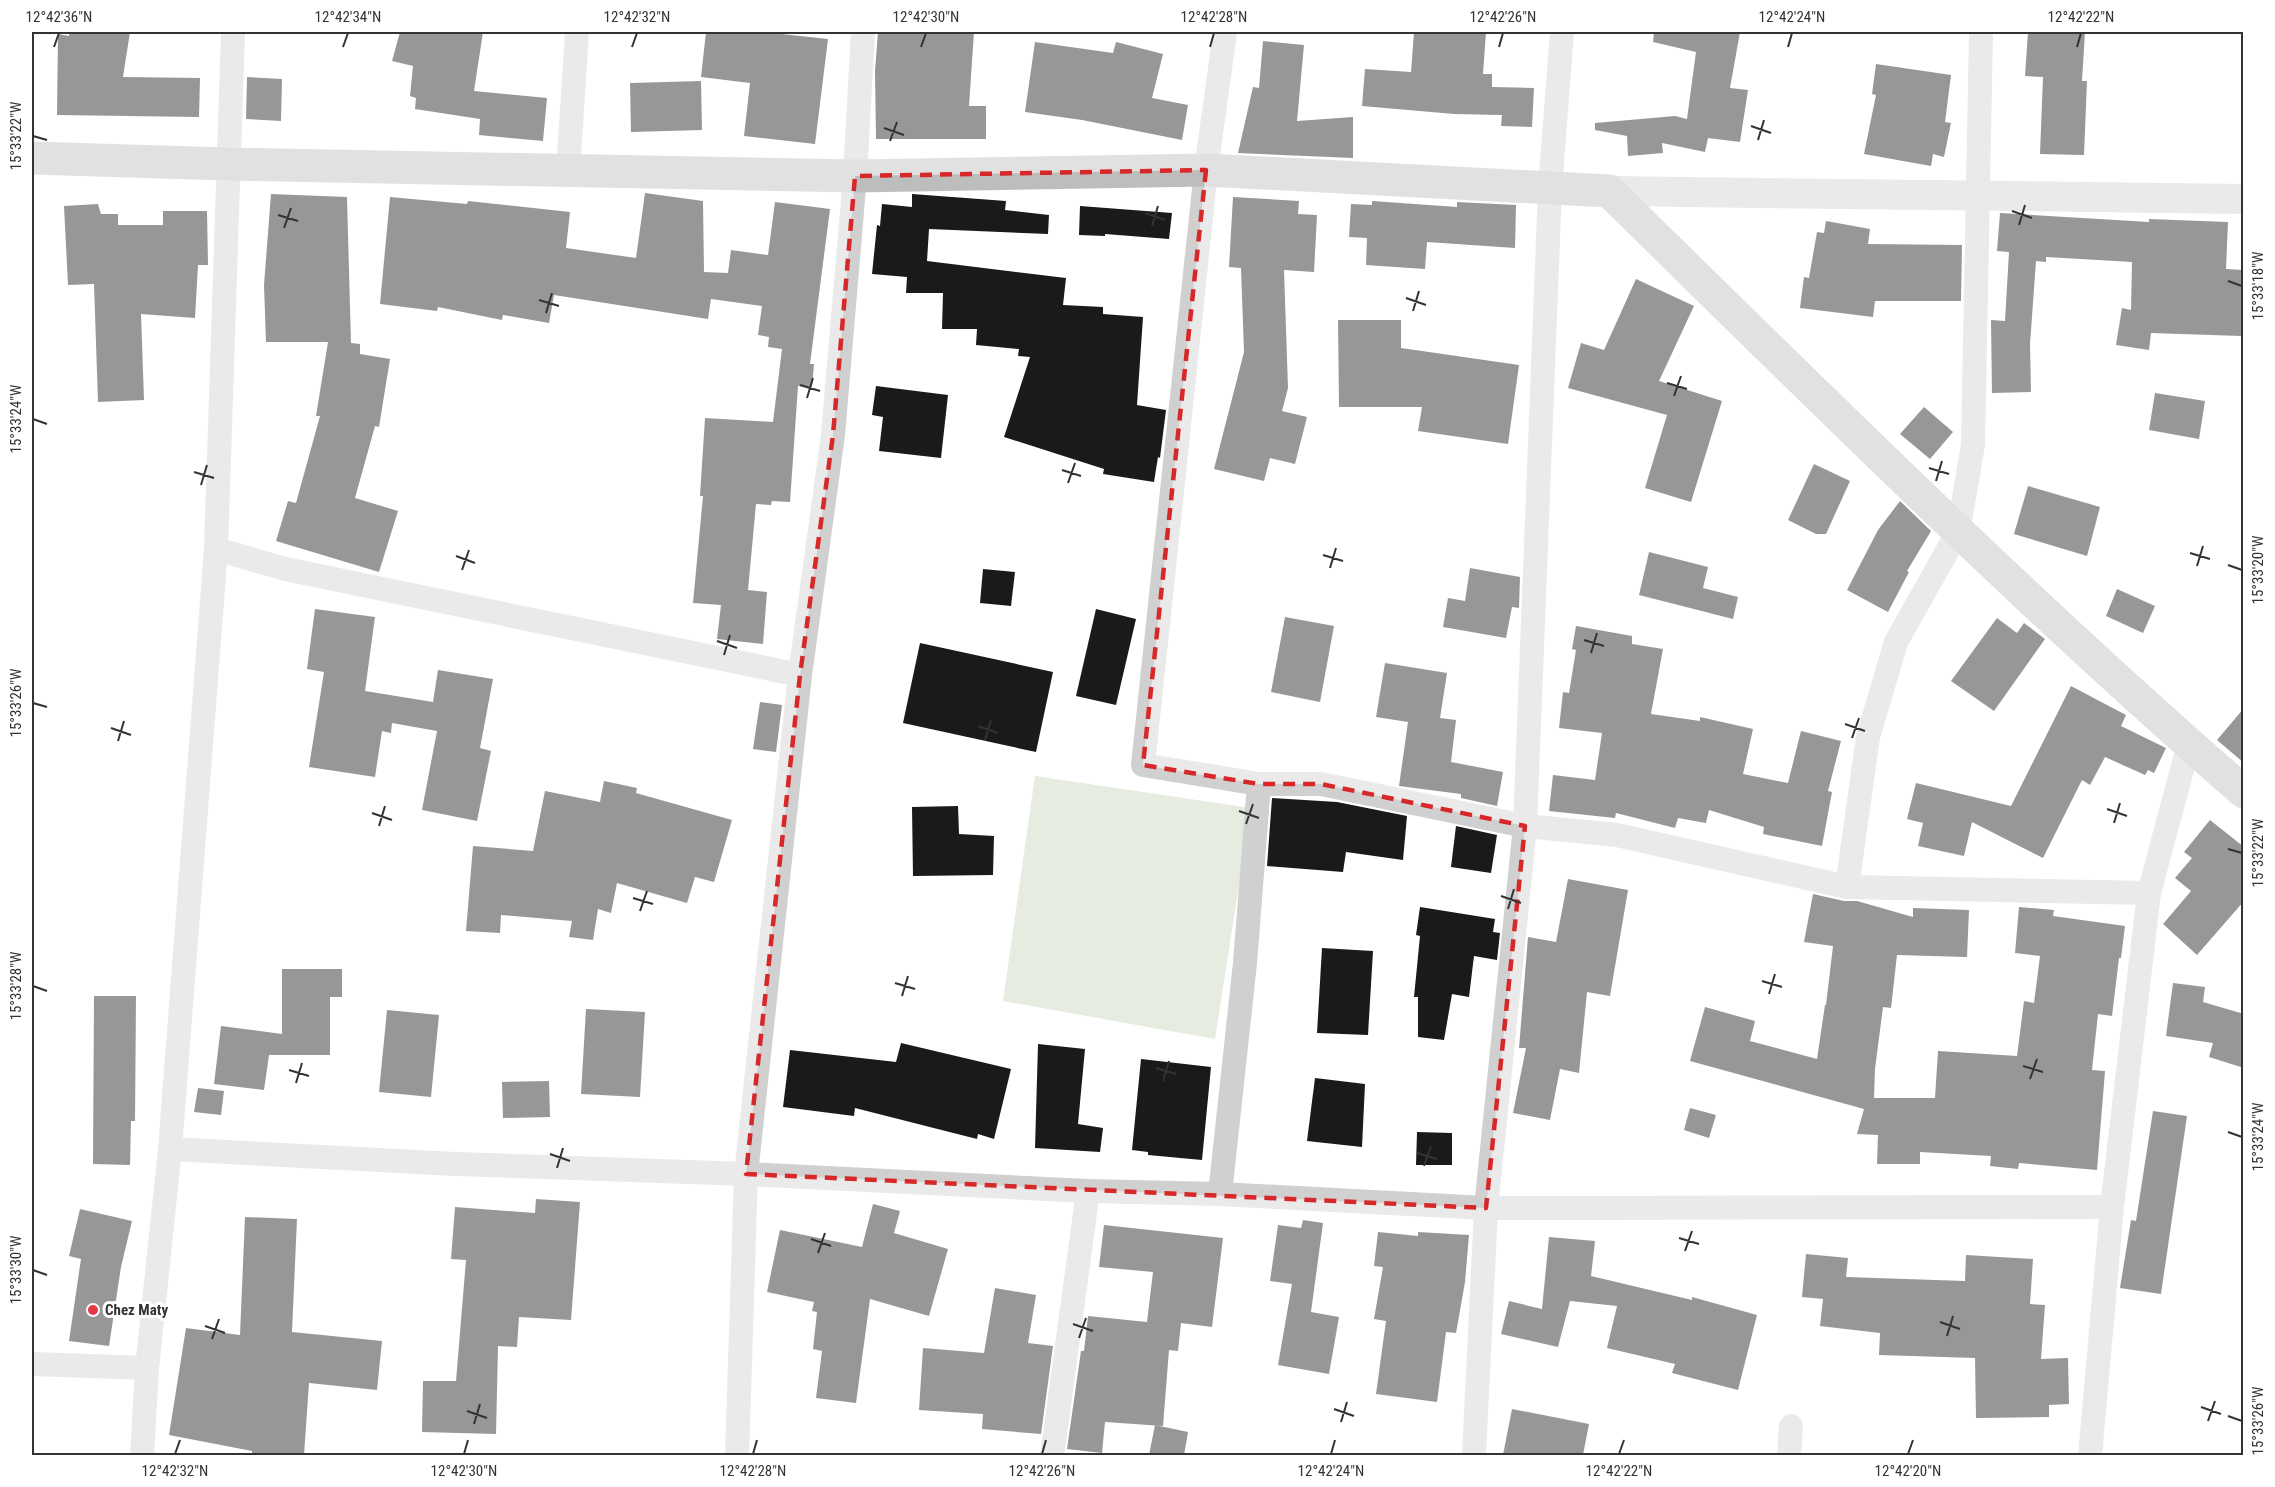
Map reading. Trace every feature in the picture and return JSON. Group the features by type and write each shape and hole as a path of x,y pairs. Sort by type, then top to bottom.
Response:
{"main road":[{"path":"32,158 568,172 855,176 1206,170 1609,191 1958,532 2188,744 2244,792"}],"street":[{"path":"142,1455 147,1368 170,1149 216,549 233,32"},
{"path":"568,172 577,32"},
{"path":"737,1455 746,1174 800,675 832,435 855,176 863,32"},
{"path":"1225,32 1206,170 1143,765 1259,784 1321,784 1525,826 1617,835 1846,887 2149,893"},
{"path":"1474,1455 1486,1208 1525,826 1550,188 1562,32"},
{"path":"1846,887 1868,738 1896,642 1958,532 1973,445 1981,32"},
{"path":"1609,191 2244,199"},
{"path":"216,549 285,569 800,675"},
{"path":"2090,1455 2112,1207 2149,893 2188,744"},
{"path":"1220,1194 1245,963 1259,784"},
{"path":"170,1149 456,1164 746,1174 1088,1191 1220,1194 1486,1208 2112,1207"},
{"path":"1052,1455 1088,1191"},
{"path":"32,1364 147,1368"},
{"path":"1789,1455 1791,1426"}],"highlighted area":[{"path":"1206,170 1143,765 1259,784 1321,784 1525,826 1486,1208 746,1174 800,675 833,435 855,176"}],"shaded area":[{"path":"1035,776 1251,808 1215,1039 1003,1001"}],"building":[{"path":"69,32 130,32 123,77 200,78 199,117 57,115 58,34 69,36"},
{"path":"400,32 483,32 474,91 547,98 543,141 479,135 480,119 415,109 416,98 410,96 413,66 392,61"},
{"path":"706,32 763,32 828,39 815,144 744,136 750,83 701,77"},
{"path":"878,32 974,32 969,106 986,106 986,139 876,139 875,71"},
{"path":"1414,32 1486,32 1483,74 1492,74 1492,87 1534,88 1532,127 1501,126 1502,115 1454,114 1362,106 1365,69 1411,72"},
{"path":"1654,32 1740,32 1730,88 1748,90 1740,142 1708,138 1705,152 1662,143 1663,153 1628,156 1627,136 1595,130 1595,123 1675,116 1687,119 1696,52 1653,42"},
{"path":"2028,32 2085,32 2082,81 2087,81 2084,155 2040,154 2043,77 2025,76"},
{"path":"1263,41 1304,45 1297,121 1353,117 1353,158 1238,153 1253,87 1259,88"},
{"path":"1035,42 1113,53 1116,42 1163,54 1152,98 1188,105 1182,140 1082,120 1025,112"},
{"path":"1876,64 1951,75 1945,122 1951,123 1944,157 1933,154 1931,166 1864,154 1876,95 1872,94"},
{"path":"247,77 282,79 281,121 246,119"},
{"path":"701,81 702,130 631,132 630,83"},
{"path":"645,193 703,201 704,272 728,273 731,250 768,255 775,202 830,209 810,364 814,364 812,387 798,386 790,502 772,501 771,505 756,504 748,590 767,592 763,644 717,639 721,605 693,603 703,496 700,496 705,418 773,422 782,349 768,347 769,337 758,335 762,306 711,299 708,319 554,295 549,323 503,315 502,320 438,307 437,311 380,304 390,197 467,204 468,201 570,212 566,248 636,258"},
{"path":"271,194 347,197 351,343 360,344 360,354 390,359 379,427 375,426 355,498 398,511 379,572 276,541 288,501 296,503 320,416 316,416 328,342 266,342 264,285"},
{"path":"912,194 1006,201 1005,210 1049,215 1048,234 929,229 927,261 1066,278 1063,305 1103,307 1103,314 1143,317 1137,405 1166,410 1160,458 1158,457 1154,482 1103,474 1104,469 1004,437 1030,357 1018,356 1019,349 976,345 977,329 942,329 943,293 906,293 907,277 872,274 877,225 880,226 882,204 912,207"},
{"path":"1233,197 1299,201 1298,214 1317,215 1314,272 1284,270 1288,388 1282,411 1307,417 1295,464 1270,458 1264,481 1214,469 1244,352 1241,268 1229,267"},
{"path":"1372,201 1457,207 1457,202 1516,205 1515,248 1427,242 1425,269 1366,265 1367,238 1349,237 1351,204 1372,205"},
{"path":"98,204 101,214 118,214 118,225 163,225 163,211 207,211 208,265 198,265 195,318 141,314 144,400 98,402 94,284 68,285 64,206"},
{"path":"1080,206 1172,213 1169,239 1105,234 1105,236 1079,235"},
{"path":"2000,213 2149,222 2149,219 2228,222 2226,269 2243,270 2241,336 2151,333 2149,350 2116,345 2122,308 2131,310 2132,262 2046,257 2046,262 2036,261 2030,344 2031,392 1992,393 1991,320 2005,321 2009,252 1997,251"},
{"path":"1826,221 1870,229 1868,244 1962,245 1961,301 1875,301 1873,317 1800,308 1804,277 1809,278 1817,232 1824,233"},
{"path":"1636,279 1694,306 1659,381 1722,401 1691,502 1645,488 1667,415 1568,388 1581,343 1604,350"},
{"path":"1338,320 1401,320 1401,348 1519,365 1508,444 1418,431 1422,407 1339,407"},
{"path":"876,386 948,395 941,458 879,451 883,417 872,415"},
{"path":"2155,393 2205,401 2199,439 2149,430"},
{"path":"1924,407 1953,432 1930,459 1900,434"},
{"path":"1814,464 1850,481 1826,534 1816,534 1788,520"},
{"path":"2028,486 2100,507 2087,556 2014,534"},
{"path":"1900,501 1931,531 1907,571 1909,572 1888,612 1847,590 1878,530"},
{"path":"1649,552 1708,567 1703,588 1738,597 1733,619 1639,595"},
{"path":"1470,568 1520,577 1519,608 1512,607 1506,638 1443,627 1448,598 1465,601"},
{"path":"983,569 1015,572 1011,606 980,603"},
{"path":"2117,589 2155,606 2143,633 2106,616"},
{"path":"315,609 375,617 365,691 433,702 438,670 493,679 480,748 491,751 477,821 422,810 437,731 392,723 391,733 382,731 375,777 309,767 324,672 307,669"},
{"path":"1096,609 1136,619 1116,705 1076,696"},
{"path":"1285,617 1334,626 1320,702 1271,692"},
{"path":"1997,618 2017,633 2024,623 2045,639 1994,711 1951,681"},
{"path":"1576,626 1632,636 1632,644 1663,649 1651,714 1700,721 1700,717 1753,729 1743,774 1788,783 1801,731 1841,741 1828,791 1832,792 1822,846 1763,834 1764,827 1709,810 1706,823 1678,818 1675,828 1616,813 1615,818 1549,811 1553,775 1595,780 1602,733 1559,728 1563,692 1569,693 1576,650 1572,649"},
{"path":"920,643 1053,672 1036,752 903,723"},
{"path":"1385,663 1447,673 1440,718 1456,720 1451,762 1503,772 1497,806 1461,798 1461,794 1399,786 1408,722 1376,717"},
{"path":"2071,686 2126,715 2121,726 2166,748 2154,773 2148,770 2145,775 2105,757 2090,785 2082,780 2043,858 1972,822 1964,856 1918,846 1923,823 1907,819 1916,783 2011,806"},
{"path":"760,702 782,705 776,752 753,749"},
{"path":"2244,708 2244,763 2217,740"},
{"path":"604,781 637,788 636,793 732,820 714,882 695,877 687,903 617,883 611,913 598,909 593,940 569,937 572,921 501,915 500,933 466,931 473,846 533,851 545,791 600,802"},
{"path":"1272,798 1337,802 1407,816 1403,860 1346,852 1343,872 1267,866"},
{"path":"958,806 959,834 994,836 993,875 913,876 912,807"},
{"path":"2210,820 2244,847 2244,901 2197,955 2163,924 2191,891 2175,878 2192,858 2184,852"},
{"path":"1456,826 1497,835 1491,873 1451,867"},
{"path":"1568,879 1628,890 1610,996 1587,992 1579,1073 1560,1069 1550,1120 1513,1113 1526,1048 1519,1048 1528,937 1556,942"},
{"path":"1813,894 1844,901 1857,901 1913,917 1913,908 1969,910 1967,957 1897,955 1891,1008 1883,1007 1875,1069 1874,1098 1935,1098 1938,1051 2017,1056 2024,1001 2034,1003 2040,956 2015,953 2019,907 2054,910 2053,916 2125,926 2112,1016 2098,1014 2092,1070 2105,1071 2097,1170 2019,1163 2018,1169 1990,1166 1991,1156 1920,1152 1920,1164 1877,1164 1878,1135 1857,1134 1864,1109 1690,1061 1705,1007 1755,1021 1750,1041 1817,1059 1833,946 1804,942"},
{"path":"1420,907 1495,919 1493,932 1500,933 1497,960 1474,956 1469,997 1452,994 1444,1040 1418,1037 1418,997 1414,997 1420,936 1416,935"},
{"path":"1322,948 1373,951 1368,1035 1317,1033"},
{"path":"282,969 342,969 342,997 330,997 330,1055 269,1055 264,1090 214,1084 221,1026 282,1034"},
{"path":"2173,983 2205,987 2203,1002 2244,1014 2244,1068 2209,1057 2213,1043 2166,1036"},
{"path":"94,996 136,996 135,1121 131,1121 130,1165 93,1164"},
{"path":"586,1009 645,1012 640,1097 581,1094"},
{"path":"387,1010 439,1015 431,1097 379,1092"},
{"path":"901,1043 1011,1069 994,1139 978,1134 977,1139 855,1108 854,1116 783,1107 790,1050 896,1062"},
{"path":"1038,1044 1085,1049 1078,1124 1103,1128 1100,1152 1035,1148"},
{"path":"1141,1059 1211,1067 1202,1160 1148,1155 1148,1152 1132,1150"},
{"path":"1315,1078 1365,1084 1362,1147 1307,1141"},
{"path":"549,1081 550,1117 503,1118 502,1082"},
{"path":"198,1088 224,1091 221,1115 194,1112"},
{"path":"1690,1108 1716,1115 1709,1138 1684,1130"},
{"path":"2153,1111 2187,1116 2161,1294 2120,1288 2131,1220 2136,1221"},
{"path":"1417,1132 1452,1133 1452,1165 1416,1165"},
{"path":"536,1199 580,1202 571,1320 519,1317 517,1347 498,1346 496,1434 422,1432 423,1381 456,1381 466,1260 451,1259 455,1207 535,1213"},
{"path":"873,1204 900,1211 894,1233 948,1249 929,1316 870,1299 856,1403 816,1398 822,1351 813,1349 817,1312 812,1311 814,1302 767,1292 780,1230 862,1247"},
{"path":"80,1209 132,1221 121,1267 109,1346 69,1341 81,1259 69,1256"},
{"path":"245,1217 297,1219 292,1332 382,1341 377,1390 309,1383 304,1455 252,1455 252,1451 169,1435 186,1328 240,1335"},
{"path":"1303,1220 1323,1223 1311,1312 1339,1317 1329,1374 1278,1365 1292,1284 1270,1281 1278,1225 1301,1228"},
{"path":"1104,1225 1223,1238 1212,1327 1181,1323 1178,1351 1169,1350 1163,1426 1105,1422 1102,1453 1067,1449 1088,1316 1147,1322 1153,1272 1099,1267"},
{"path":"1378,1232 1418,1236 1418,1232 1469,1235 1465,1282 1456,1333 1446,1332 1437,1402 1376,1394 1386,1321 1374,1319 1383,1267 1374,1266"},
{"path":"1549,1237 1595,1241 1591,1276 1692,1300 1692,1297 1757,1315 1738,1390 1672,1373 1675,1364 1607,1348 1617,1306 1570,1301 1558,1347 1501,1334 1509,1301 1542,1309"},
{"path":"1806,1254 1848,1258 1846,1277 1965,1281 1966,1255 2033,1259 2030,1304 2045,1305 2041,1359 2068,1358 2069,1404 2049,1405 2049,1417 1976,1418 1975,1358 1879,1355 1880,1333 1820,1326 1823,1299 1802,1297"},
{"path":"995,1288 1036,1295 1028,1343 1053,1346 1041,1434 982,1429 983,1414 919,1410 923,1348 984,1353"},
{"path":"1512,1409 1589,1424 1583,1455 1503,1455"},
{"path":"1155,1425 1188,1432 1184,1455 1149,1455"}],"place":[{"name":"Chez Maty","path":"93,1310"}]}
